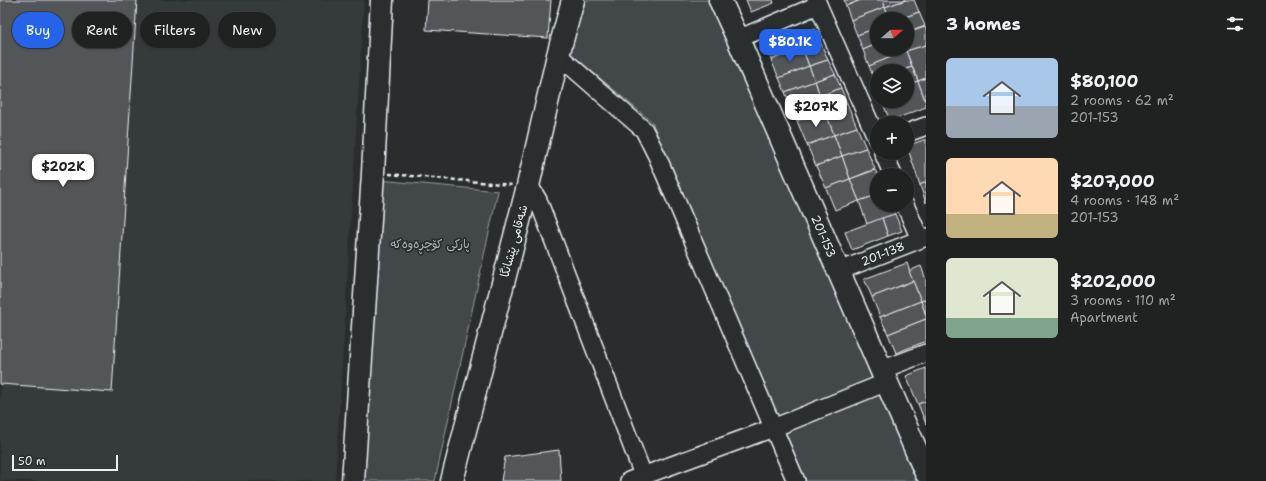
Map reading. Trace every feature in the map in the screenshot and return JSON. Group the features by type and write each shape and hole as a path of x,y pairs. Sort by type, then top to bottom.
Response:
{"main road":[{"path":"353,481 373,173 382,0"},
{"name":"شەقامی پێشانگا","path":"452,481 528,186 558,55 573,0"},
{"name":"201-153","path":"720,0 926,473"}],"street":[{"path":"738,39 817,3 870,123"},
{"path":"558,55 644,130 657,156 796,481"},
{"path":"914,130 926,126"},
{"path":"528,186 538,200 636,478 773,428 884,376 926,353"},
{"path":"910,212 923,238"},
{"name":"201-138","path":"839,271 923,238"}],"path":[{"path":"373,173 528,186"}],"shaded area":[{"path":"0,0 364,0 335,481 0,481"}],"green space":[{"path":"586,0 714,0 733,40 919,481 806,481 652,122 569,52"},
{"name":"پارکی کۆچڕەوەکە","path":"379,180 498,191 435,481 364,481"}],"building":[{"path":"0,0 137,0 112,392 0,384"},
{"path":"428,0 551,0 548,38 426,30"},
{"path":"746,0 773,0 774,3 751,12"},
{"path":"844,0 861,0 846,6"},
{"path":"861,0 883,0 885,7 851,20 846,6"},
{"path":"883,0 906,0 885,7"},
{"path":"906,0 914,0 919,12 914,14 914,12 887,12 885,7"},
{"path":"885,7 887,12 872,12"},
{"path":"919,12 925,26 914,30 914,14"},
{"path":"870,13 870,30 857,35 851,20"},
{"path":"925,27 926,45 914,49 914,31"},
{"path":"815,29 820,41 802,48 798,35"},
{"path":"870,30 870,47 863,50 857,35"},
{"path":"798,35 802,48 771,60 766,47"},
{"path":"820,41 828,60 809,66 802,48"},
{"path":"926,45 926,78 918,81 914,71 914,64 911,64 908,56 914,56 914,49"},
{"path":"870,47 870,56 894,56 874,64 870,64 869,66 863,50"},
{"path":"802,48 809,66 779,78 771,60"},
{"path":"894,56 908,56 911,64 874,64"},
{"path":"828,60 835,74 815,81 809,66"},
{"path":"809,66 815,81 785,92 779,78"},
{"path":"914,72 918,81 914,82"},
{"path":"835,74 841,88 820,96 815,81"},
{"path":"926,78 926,103 918,81"},
{"path":"815,81 820,96 791,107 785,92"},
{"path":"918,81 926,107 903,116 888,116 885,108 914,108 914,82"},
{"path":"841,88 847,103 825,111 820,96"},
{"path":"820,96 825,111 797,121 791,107"},
{"path":"847,103 857,127 834,135 825,111"},
{"path":"825,111 834,135 807,145 797,121"},
{"path":"857,127 866,148 842,156 834,135"},
{"path":"834,135 842,156 816,166 807,145"},
{"path":"926,139 926,182 920,185 912,160 914,160 914,143"},
{"path":"866,148 875,168 870,168 870,171 850,179 842,156"},
{"path":"842,156 850,179 826,188 816,166"},
{"path":"870,172 870,197 859,201 850,179"},
{"path":"850,179 859,201 835,210 826,188"},
{"path":"926,182 926,203 920,185"},
{"path":"870,197 870,212 894,212 895,214 867,224 859,201"},
{"path":"895,214 902,231 888,236 882,218"},
{"path":"882,218 888,236 852,250 845,232"},
{"path":"907,263 913,281 872,297 864,279"},
{"path":"921,266 926,280 926,299 921,301 909,271"},
{"path":"913,281 921,301 880,317 872,297"},
{"path":"926,299 926,316 921,301"},
{"path":"921,301 926,319 888,334 880,317"},
{"path":"926,319 926,341 896,353 888,334"},
{"path":"926,368 926,401 918,404 906,376"},
{"path":"926,401 926,424 918,404"},
{"path":"559,450 561,481 501,481 505,457"}]}
